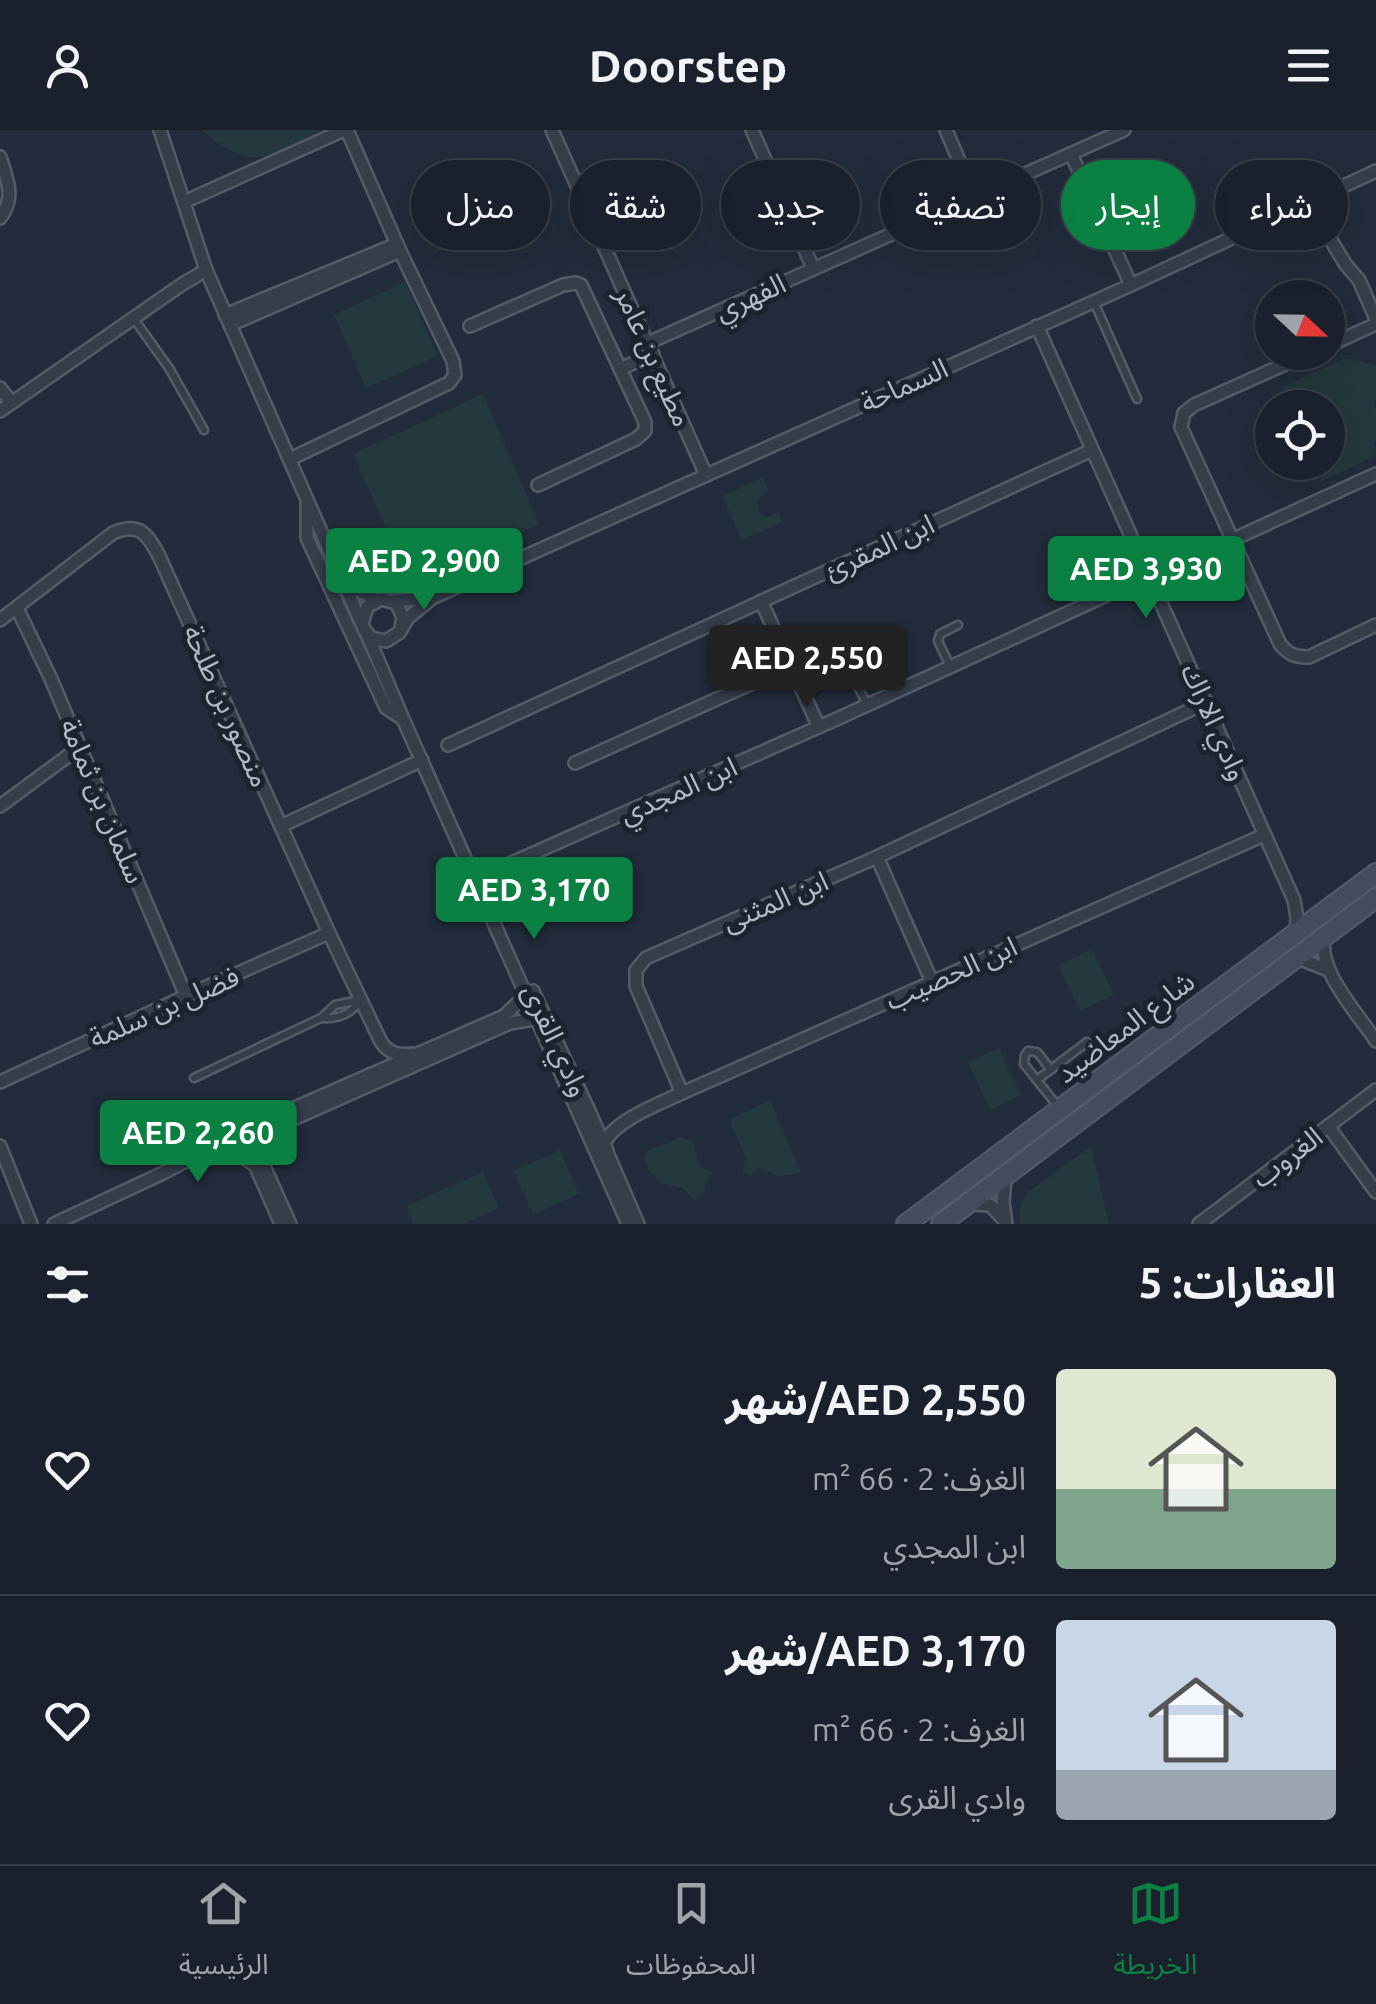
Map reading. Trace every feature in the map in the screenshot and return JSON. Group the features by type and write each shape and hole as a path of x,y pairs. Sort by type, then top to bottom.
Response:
{"street":[{"name":"وادي القرى","path":"160,130 206,270 227,320 402,718 478,878"},
{"path":"184,202 346,130 453,361 455,374 449,383 290,459"},
{"name":"مطيع بن عامر","path":"552,130 706,474"},
{"path":"752,130 813,268"},
{"path":"946,130 959,160"},
{"name":"الفهري","path":"1041,168 1124,130"},
{"path":"1071,154 1130,285"},
{"path":"0,157 10,198 0,218"},
{"name":"السماحة","path":"1348,184 1376,171"},
{"name":"الفهري","path":"620,369 651,349 813,268 880,239"},
{"name":"السماحة","path":"399,632 408,618 432,598 1215,245"},
{"path":"227,320 398,248"},
{"path":"1337,250 1358,280 1376,321 1345,337"},
{"path":"0,388 5,407 206,270"},
{"path":"470,326 576,282 586,292 645,422 643,435 538,485"},
{"name":"وادي الاراك","path":"1037,326 1294,900 1296,934"},
{"path":"1272,370 1194,405 1180,420 1185,438 1280,644 1288,653 1309,657 1376,625"},
{"name":"ابن المقرئ","path":"448,745 1092,450"},
{"path":"1234,540 1376,474"},
{"name":"وادي القرى","path":"307,500 307,538 386,708 402,718"},
{"name":"منصور بن طلحة","path":"0,620 113,534 129,528 142,531 159,556 380,1040"},
{"path":"341,576 376,600 391,601 402,612 399,632 381,641 365,629 364,612 376,600"},
{"name":"ابن المجدي","path":"478,878 1148,576"},
{"name":"السماحة","path":"391,601 432,598"},
{"path":"761,601 820,727"},
{"name":"سلمان بن ثمامة","path":"18,608 186,996"},
{"name":"وادي القرى","path":"399,632 389,649 387,664 529,992 590,1112 638,1224"},
{"path":"575,763 790,666"},
{"name":"ابن المثنى","path":"682,1092 639,997 634,978 638,964 1207,702"},
{"path":"0,806 80,748"},
{"path":"281,826 422,760"},
{"name":"ابن الحصيب","path":"590,1112 596,1123 605,1126 638,1114 1264,835"},
{"path":"877,857 932,982"},
{"name":"شارع المعاضيد","path":"906,1224 1376,873"},
{"name":"شارع المعاضيد","path":"941,1224 1376,898"},
{"path":"1294,900 1328,909"},
{"name":"فضل بن سلمة","path":"0,1082 329,933"},
{"path":"1325,936 1322,947 1328,970 1376,1041"},
{"path":"1293,960 1328,970"},
{"path":"54,1224 164,1173 241,1129 504,1016 529,992"},
{"name":"وادي القرى","path":"541,1017 628,1224"},
{"path":"164,1173 223,1152 254,1158 268,1135 282,1124 510,1022 541,1017"},
{"path":"380,1040 392,1052 413,1054"},
{"path":"366,1076 380,1040"},
{"name":"الغروب","path":"1199,1224 1376,1090"},
{"name":"ابن الحصيب","path":"607,1150 604,1143 608,1134 638,1114"},
{"path":"1328,1126 1376,1192"},
{"path":"252,1127 260,1132 264,1166 290,1224"},
{"path":"234,1136 233,1149 255,1165 281,1224"},
{"path":"0,1146 31,1224"},
{"path":"1005,1178 1006,1224"},
{"path":"969,1204 990,1205 1006,1224"}],"lane":[{"path":"1093,301 1137,399"},
{"path":"134,318 169,368 204,430"},
{"path":"950,667 938,641 940,634 958,625"},
{"path":"806,646 846,665 868,705"},
{"path":"321,1018 347,1014 360,1000"},
{"path":"194,1078 321,1018 334,1004 360,1000"},
{"path":"1037,1080 1087,1042"},
{"path":"1051,1070 1036,1052 1024,1055 1024,1064 1060,1110"}],"green space":[{"path":"202,130 321,130 275,153 253,158 229,150"},
{"path":"405,282 438,356 366,388 334,315"},
{"path":"1345,358 1376,365 1376,456 1345,470 1345,390 1282,387 1320,370 1345,370"},
{"path":"483,394 539,524 410,582 353,454"},
{"path":"763,477 767,488 757,501 758,509 765,518 779,512 783,522 742,540 722,496"},
{"path":"1092,949 1114,995 1080,1011 1058,965"},
{"path":"999,1048 1021,1095 990,1110 968,1062"},
{"path":"770,1100 801,1173 778,1176 760,1168 751,1175 742,1172 746,1158 732,1118"},
{"path":"681,1137 692,1141 700,1166 712,1172 695,1201 683,1188 658,1182 644,1158 645,1152"},
{"path":"1091,1146 1109,1224 1019,1224 1020,1207 1027,1193"},
{"path":"560,1150 579,1194 533,1215 513,1171"},
{"path":"483,1172 499,1208 463,1224 413,1224 406,1206"}]}
